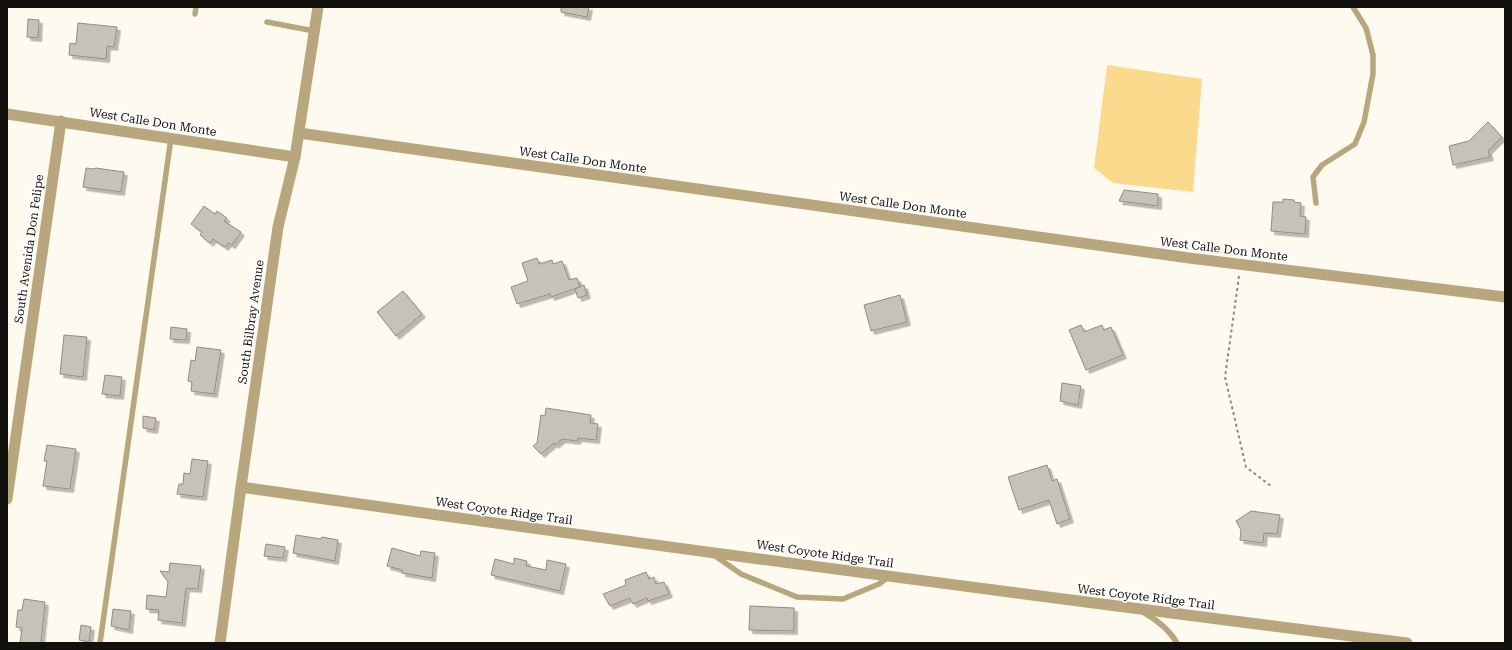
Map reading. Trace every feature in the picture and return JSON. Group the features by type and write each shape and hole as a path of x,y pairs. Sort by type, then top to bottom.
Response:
{"street":[{"name":"South Bilbray Avenue","path":"220,643 278,227 295,157 318,7"},
{"name":"West Calle Don Monte","path":"7,114 295,157"},
{"name":"South Avenida Don Felipe","path":"7,499 61,121"},
{"name":"West Calle Don Monte","path":"299,133 1240,265 1505,296"},
{"name":"West Coyote Ridge Trail","path":"241,487 482,522 1407,643"}],"lane":[{"path":"195,14 196,7"},
{"path":"1316,203 1313,177 1322,165 1355,144 1364,122 1373,74 1372,55 1366,28 1353,7"},
{"path":"267,22 314,32"},
{"path":"100,643 171,138"},
{"path":"711,552 741,574 798,597 843,599 879,584 889,576"},
{"path":"1138,609 1160,622 1173,636 1177,643"}],"path":[{"path":"1240,265 1225,377 1246,467 1270,486"}],"shaded area":[{"path":"1107,65 1202,79 1193,192 1113,183 1094,168"}],"building":[{"path":"561,7 589,7 587,17 561,12"},
{"path":"28,19 39,20 38,38 27,37"},
{"path":"78,23 117,27 114,47 107,46 106,59 69,55 70,43 76,44"},
{"path":"1488,122 1502,137 1488,151 1490,157 1453,165 1449,146 1469,141"},
{"path":"86,168 124,172 121,192 83,187"},
{"path":"1124,190 1158,194 1158,206 1119,201"},
{"path":"1283,199 1294,200 1294,202 1301,203 1300,216 1306,217 1305,234 1271,231 1273,202 1283,202"},
{"path":"204,206 215,214 217,211 227,218 224,221 241,232 232,245 228,243 225,247 213,239 210,243 200,235 202,232 191,224"},
{"path":"537,258 539,264 552,260 553,264 562,261 569,280 577,278 580,287 551,297 550,294 517,304 511,287 528,281 522,263"},
{"path":"584,285 587,295 578,298 575,289"},
{"path":"403,291 422,314 396,336 377,312"},
{"path":"900,295 907,322 871,331 864,305"},
{"path":"1081,325 1084,332 1102,325 1104,330 1111,327 1123,355 1086,370 1069,330"},
{"path":"171,327 187,329 186,340 170,339"},
{"path":"64,335 87,337 83,377 60,374"},
{"path":"197,347 221,350 214,394 191,391 192,382 188,381 191,360 195,361"},
{"path":"105,375 122,377 120,396 102,394"},
{"path":"1062,383 1081,386 1078,405 1060,401"},
{"path":"546,408 591,415 590,423 598,424 596,440 578,438 577,441 562,439 555,445 554,443 541,454 533,446 537,443 541,415 545,416"},
{"path":"143,416 156,418 154,430 143,428"},
{"path":"47,445 76,449 70,489 43,486 47,461 44,461"},
{"path":"192,459 208,461 203,497 177,494 179,484 183,484 184,473 190,474"},
{"path":"1047,465 1052,481 1057,479 1070,519 1057,524 1049,500 1019,510 1008,477"},
{"path":"1251,511 1280,515 1277,534 1264,533 1263,543 1240,540 1241,530 1236,521"},
{"path":"296,535 338,540 335,561 293,553"},
{"path":"266,544 285,547 283,558 264,556"},
{"path":"392,548 420,556 421,551 435,553 432,578 402,573 402,570 387,566"},
{"path":"514,558 527,561 526,566 546,570 547,560 566,564 560,591 491,575 495,559 514,564"},
{"path":"170,563 201,566 198,589 186,588 182,623 158,620 159,610 146,609 147,595 166,597 168,582 160,571 169,572"},
{"path":"646,572 649,579 654,577 656,584 664,582 669,594 648,601 647,598 633,604 630,598 610,606 603,594 626,585 625,580"},
{"path":"24,599 45,602 41,643 20,643 22,628 16,627 18,610 22,610"},
{"path":"750,606 794,608 794,631 749,630"},
{"path":"113,609 131,611 129,630 111,626"},
{"path":"81,625 91,627 89,642 79,640"}]}
